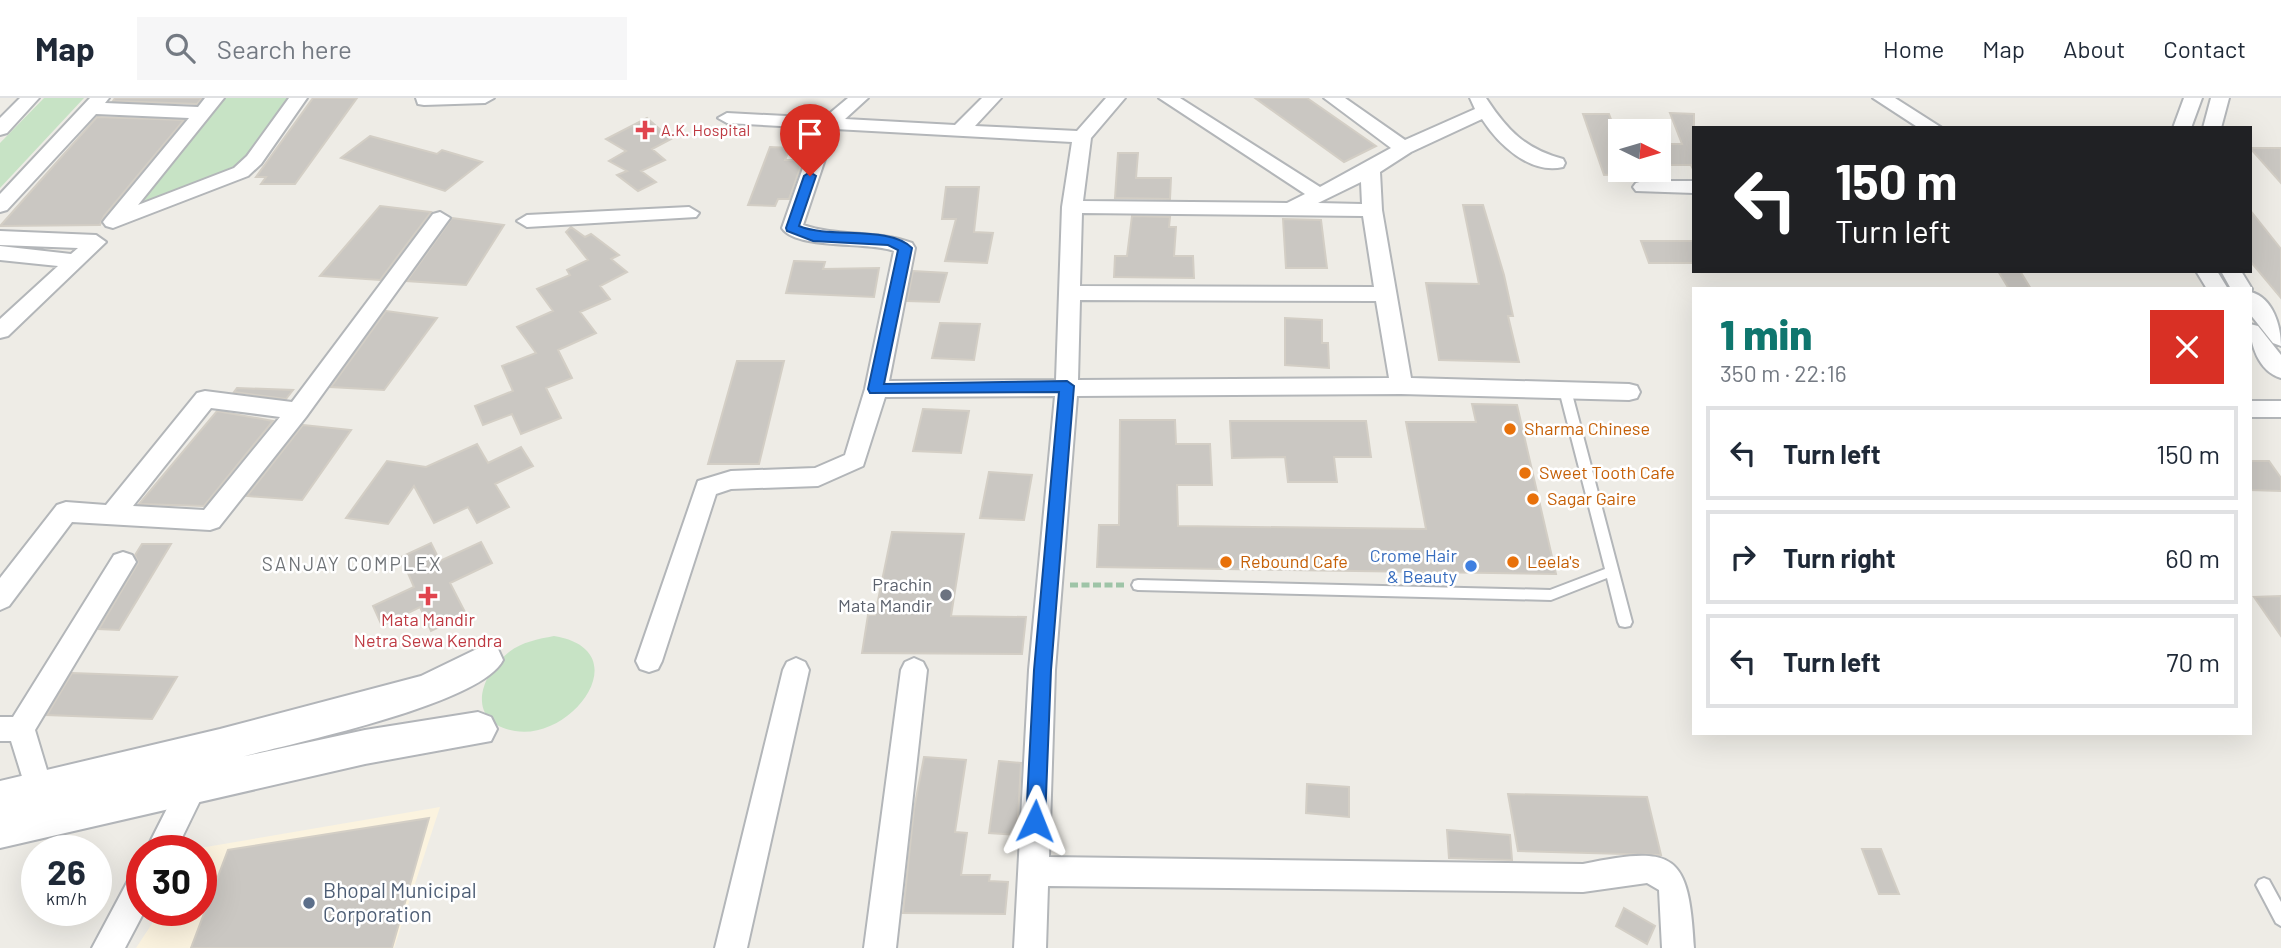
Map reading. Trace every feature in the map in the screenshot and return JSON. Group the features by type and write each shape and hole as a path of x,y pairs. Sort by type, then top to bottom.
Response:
{"main road":[{"path":"0,799 211,748 429,690 485,660"},
{"path":"0,829 195,783 442,732 478,729"}],"street":[{"path":"1,128 30,98"},
{"path":"113,222 241,172 254,160 298,98"},
{"path":"426,98 424,100 485,98"},
{"path":"649,661 706,488 731,480 818,477 855,460 876,389 905,248 890,241 813,237 792,228 817,124 836,98"},
{"path":"817,124 859,98"},
{"path":"959,131 992,98"},
{"path":"1030,948 1042,670 1052,585 1067,386 1072,207 1082,137 1116,98"},
{"path":"1168,98 1318,194"},
{"path":"1333,98 1404,148"},
{"path":"1882,98 1931,126"},
{"path":"2183,126 2193,98"},
{"path":"2212,126 2220,98"},
{"path":"0,206 95,103 209,105"},
{"path":"1291,209 1370,170 1481,104 1516,149 1532,159 1556,163"},
{"path":"0,308 113,222 209,105"},
{"path":"727,118 1082,137"},
{"path":"1370,170 1372,210 1401,386"},
{"path":"1643,187 1692,187"},
{"path":"1072,207 1372,210"},
{"path":"527,221 689,213"},
{"path":"0,599 17,573 66,512 211,520 298,411 440,218"},
{"path":"0,238 77,251"},
{"path":"0,253 77,251"},
{"path":"0,331 77,251"},
{"path":"1070,293 1386,294"},
{"path":"2252,302 2281,338"},
{"path":"2252,334 2281,370"},
{"path":"876,389 1401,386 1629,392"},
{"path":"113,514 205,399 298,411"},
{"path":"2252,409 2281,409"},
{"path":"39,790 10,729 123,562"},
{"path":"731,948 796,670"},
{"path":"880,948 914,670"},
{"path":"168,835 211,748"},
{"path":"1033,871 1583,878 1646,867 1664,874 1673,885 1678,948"},
{"path":"106,948 126,913"}],"lane":[{"path":"1565,390 1625,622"},
{"path":"1138,585 1551,595 1610,572"},
{"path":"2264,885 2281,918"}],"path":[{"path":"1052,585 1110,585"}],"shaded area":[{"path":"440,807 394,948 136,948 150,926 217,926 217,845"}],"green space":[{"path":"44,98 84,98 0,188 0,143"},
{"path":"224,98 290,98 238,169 128,214"},
{"path":"554,636 579,645 592,658 594,675 588,692 575,709 558,722 537,730 515,731 499,726 489,718 483,708 482,697 490,673 514,649 530,641"}],"building":[{"path":"115,98 202,98 197,104 113,101"},
{"path":"313,98 357,98 295,184 261,184 266,177 256,177"},
{"path":"1255,98 1307,98 1376,146 1344,162"},
{"path":"1670,113 1694,114 1692,167 1671,165 1671,144 1682,144"},
{"path":"1583,114 1609,114 1611,119 1608,119 1608,175 1604,175"},
{"path":"97,117 184,120 104,216 100,225 0,226"},
{"path":"647,118 671,139 652,149 665,160 641,171 656,182 638,191 617,175 627,171 609,161 626,151 606,139"},
{"path":"370,136 437,154 442,150 482,162 445,191 341,158"},
{"path":"770,147 790,148 785,160 803,160 789,199 778,199 775,206 748,205"},
{"path":"2252,148 2281,148 2281,183 2252,150"},
{"path":"1118,153 1138,153 1136,178 1171,178 1170,199 1115,198"},
{"path":"946,187 979,187 974,232 993,233 987,263 945,261 956,219 942,219"},
{"path":"1463,205 1483,205 1504,275 1513,316 1508,316 1519,362 1439,360 1426,283 1479,284"},
{"path":"380,206 431,212 380,280 320,276"},
{"path":"2252,213 2281,249 2281,298 2252,263"},
{"path":"1132,216 1170,217 1169,227 1176,227 1174,256 1193,256 1194,278 1114,277 1115,256 1127,256"},
{"path":"452,218 504,225 466,285 407,281"},
{"path":"1283,219 1321,220 1327,268 1286,268"},
{"path":"571,227 585,237 591,234 619,255 611,259 627,272 600,286 610,299 580,312 596,333 558,350 572,378 546,388 561,418 521,434 512,414 483,425 475,406 513,391 502,366 536,353 517,327 553,311 537,289 570,275 567,270 588,260 566,232"},
{"path":"1641,241 1692,241 1692,263 1649,263"},
{"path":"794,261 825,262 823,269 879,268 874,297 786,293"},
{"path":"913,271 947,273 939,302 907,301"},
{"path":"1999,273 2021,273 2030,287 2008,287"},
{"path":"386,311 437,318 384,390 331,387"},
{"path":"1285,318 1322,320 1322,343 1328,343 1329,368 1285,365"},
{"path":"940,323 980,324 974,360 932,358"},
{"path":"737,361 784,361 759,464 708,464"},
{"path":"237,388 293,390 286,399 234,392"},
{"path":"1472,404 1517,405 1556,574 1097,567 1099,525 1119,525 1120,420 1175,420 1176,444 1210,444 1212,485 1177,485 1178,526 1426,529 1406,422 1476,422"},
{"path":"923,409 969,411 961,453 913,451"},
{"path":"217,411 273,421 204,506 139,504"},
{"path":"1230,421 1366,421 1371,457 1334,457 1337,482 1288,482 1285,457 1232,458"},
{"path":"303,425 351,430 302,500 247,496"},
{"path":"477,444 488,463 521,447 533,466 495,484 509,507 477,523 468,507 434,523 414,486 388,524 346,518 387,461 426,467"},
{"path":"2252,461 2269,461 2281,478 2281,491 2252,490"},
{"path":"989,472 1032,475 1024,520 980,518"},
{"path":"892,532 964,534 951,616 1026,617 1022,654 862,653 868,615 875,615"},
{"path":"481,542 492,563 450,583 466,614 431,631 420,607 382,626 373,606 414,587 401,557 431,543 440,561"},
{"path":"142,544 171,544 119,630 99,629 138,563 135,555"},
{"path":"2281,596 2281,636 2254,597"},
{"path":"72,673 177,677 152,719 47,715"},
{"path":"924,757 966,760 955,832 967,833 961,875 990,875 989,881 1008,882 1005,914 903,913 914,809"},
{"path":"999,761 1021,763 1017,835 989,833"},
{"path":"1307,784 1349,787 1349,817 1306,813"},
{"path":"1508,794 1647,797 1661,855 1518,851"},
{"path":"429,818 392,948 191,948 199,926 217,926 217,879 228,850"},
{"path":"1447,830 1510,835 1512,860 1449,858"},
{"path":"1862,849 1881,849 1899,894 1879,894"},
{"path":"1624,908 1655,926 1647,944 1616,926"}],"place":[{"name":"A.K. Hospital","path":"645,130"},
{"name":"Sharma Chinese","path":"1510,429"},
{"name":"Sweet Tooth Cafe","path":"1525,473"},
{"name":"Sagar Gaire","path":"1533,499"},
{"name":"Rebound Cafe","path":"1226,562"},
{"name":"Leela's","path":"1513,562"},
{"name":"Crome Hair & Beauty","path":"1471,566"},
{"name":"Prachin Mata Mandir","path":"946,595"},
{"name":"Mata Mandir Netra Sewa Kendra","path":"428,596"},
{"name":"Bhopal Municipal Corporation","path":"309,903"}],"district":[{"name":"SANJAY COMPLEX","path":"352,564"}],"route":[{"path":"810,176 792,228 813,237 890,241 905,248 876,389 1067,386 1052,585 1042,670 1035,821"}]}
